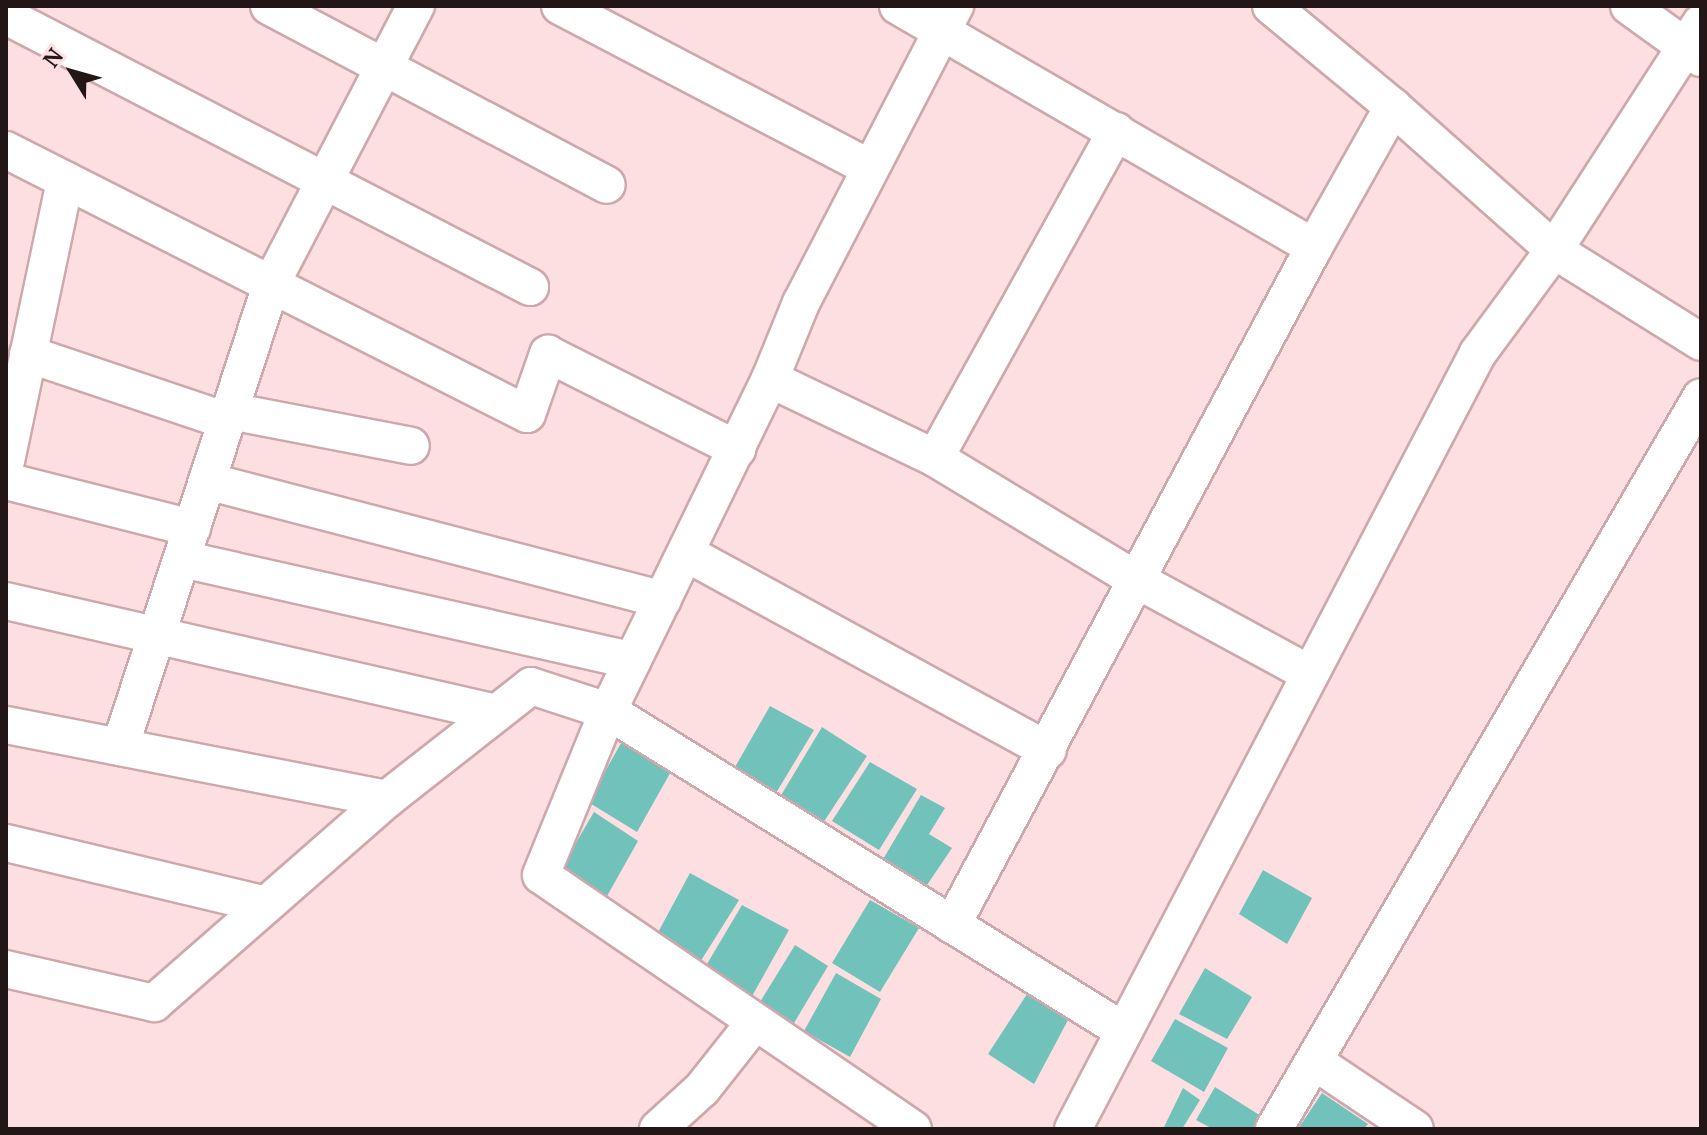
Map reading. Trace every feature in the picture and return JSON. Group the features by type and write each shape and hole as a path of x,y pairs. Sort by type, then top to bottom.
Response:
{"street":[{"path":"269,6 607,185"},
{"path":"120,747 271,284 416,6"},
{"path":"560,6 870,168"},
{"path":"898,6 948,17 1116,131 1314,247"},
{"path":"1271,6 1393,107 1554,250 1701,342"},
{"path":"1073,1129 1478,353 1554,250 1695,43 1629,6"},
{"path":"6,16 530,287"},
{"path":"913,1129 863,1116 755,1022 541,875 608,711 737,449 801,303 948,17"},
{"path":"952,925 1048,750 1135,579 1393,107"},
{"path":"935,458 1116,131"},
{"path":"6,150 527,414 548,354 737,449"},
{"path":"6,461 65,180"},
{"path":"28,354 228,416 411,446"},
{"path":"770,379 935,458 1135,579 1310,674"},
{"path":"1274,1129 1701,397"},
{"path":"6,481 187,544 633,661"},
{"path":"207,481 663,600"},
{"path":"686,553 1048,750"},
{"path":"6,601 496,713"},
{"path":"6,969 154,1003 387,799 531,686 608,711 1124,1031"},
{"path":"6,725 387,799"},
{"path":"6,843 266,905"},
{"path":"658,1129 702,1089 755,1022"},
{"path":"1315,1062 1415,1129"}],"building":[{"path":"770,706 814,730 776,793 735,767"},
{"path":"822,727 867,756 823,823 780,797"},
{"path":"625,736 673,768 637,832 588,802"},
{"path":"870,762 917,789 879,850 832,821"},
{"path":"921,795 945,808 929,834 952,848 925,888 882,861"},
{"path":"594,812 638,841 602,905 557,875"},
{"path":"1263,870 1312,898 1287,944 1239,914"},
{"path":"690,873 739,900 697,967 655,938"},
{"path":"870,900 919,928 880,992 832,963"},
{"path":"742,905 789,930 751,998 704,969"},
{"path":"795,945 828,966 794,1023 760,1002"},
{"path":"1205,968 1252,997 1227,1039 1179,1014"},
{"path":"836,973 881,999 850,1057 804,1031"},
{"path":"1027,994 1068,1020 1034,1084 988,1054"},
{"path":"1175,1019 1228,1048 1204,1092 1151,1061"},
{"path":"1215,1087 1261,1116 1252,1129 1213,1129 1196,1120"},
{"path":"1183,1088 1200,1100 1182,1129 1163,1129"},
{"path":"1322,1093 1368,1124 1364,1129 1298,1129"}]}
